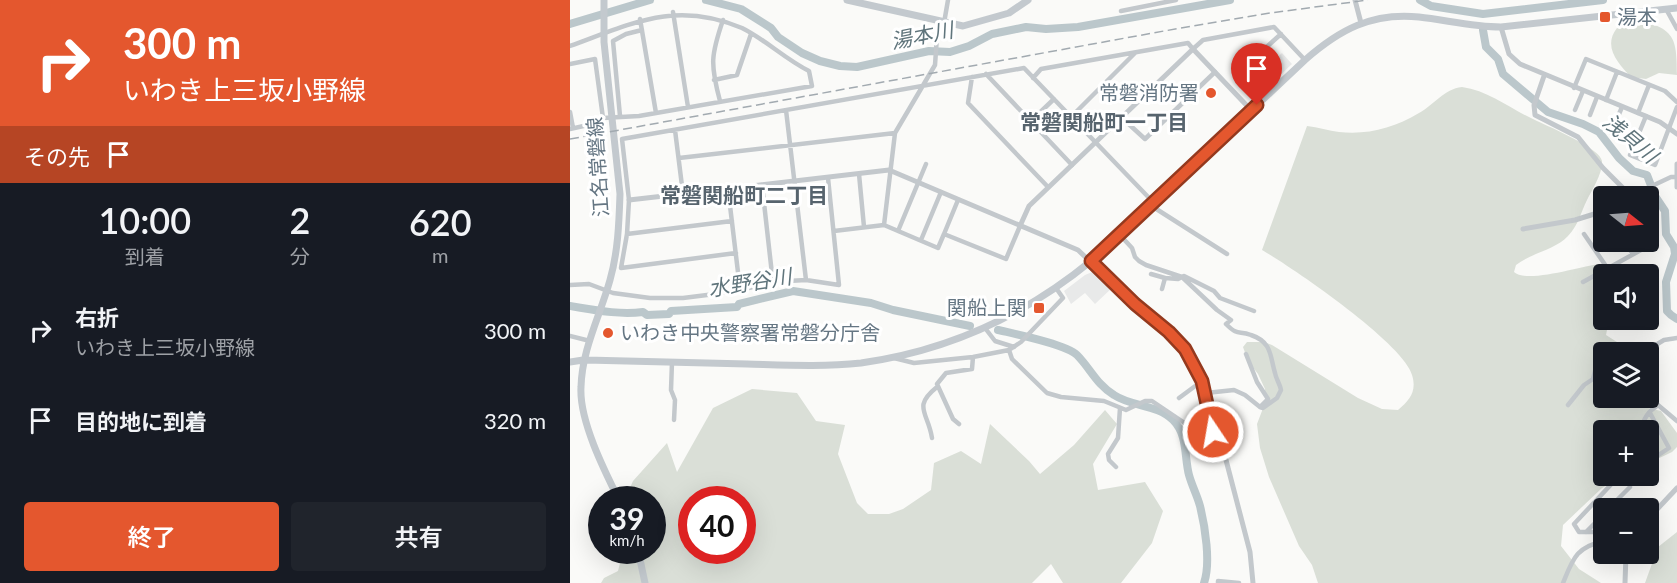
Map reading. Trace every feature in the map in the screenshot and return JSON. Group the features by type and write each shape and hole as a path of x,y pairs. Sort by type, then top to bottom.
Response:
{"main road":[{"path":"847,0 958,26 970,25 1009,13 1028,0"},
{"name":"江名常磐線","path":"604,3 604,42 620,194 617,248 610,282 583,360 580,389 587,421 612,486"},
{"path":"570,362 583,360 814,366 861,363 940,345 985,328 1056,288 1091,261 1305,60 1333,37 1361,23 1407,16 1502,27 1677,8"},
{"path":"641,564 645,583"}],"street":[{"path":"884,225 895,133 936,61 937,41 948,0"},
{"path":"1121,11 1146,3 1176,0"},
{"path":"1355,0 1361,23"},
{"path":"1666,9 1677,29"},
{"path":"570,46 640,19 673,12 700,13 723,20 751,34 808,71 812,86 639,116 603,118 571,129 570,112"},
{"path":"673,12 688,107"},
{"path":"1670,18 1677,18"},
{"path":"640,19 656,113"},
{"path":"720,101 714,80 712,50 723,20"},
{"path":"944,234 1006,259 1029,206 1203,40 1274,27 1305,60"},
{"path":"1502,27 1507,48 1514,60 1544,76 1646,116 1677,134"},
{"path":"620,116 613,41 626,34 642,30"},
{"path":"714,80 737,75 751,34"},
{"path":"1261,52 1281,34"},
{"path":"1033,78 1041,69 1188,43 1251,110"},
{"path":"1071,117 1136,53"},
{"path":"570,64 595,59 603,118"},
{"path":"1574,88 1586,59 1665,91 1677,102"},
{"path":"736,253 621,268 627,234 629,200 622,139 1024,68 1152,204 1227,254"},
{"path":"1121,117 1145,139 1215,72"},
{"path":"1606,100 1617,72"},
{"path":"986,74 1072,165"},
{"path":"1544,76 1534,105 1534,112 1538,117 1578,137 1603,168 1623,186"},
{"path":"972,77 968,103 1048,187"},
{"path":"1638,113 1649,85"},
{"path":"1575,110 1583,91"},
{"path":"1590,115 1597,97"},
{"path":"1031,121 1054,99"},
{"path":"1611,133 1622,106"},
{"path":"1646,116 1630,155 1655,165 1677,107"},
{"path":"786,110 806,280"},
{"path":"675,130 683,194"},
{"path":"679,158 895,133"},
{"path":"898,231 926,164"},
{"path":"1677,164 1677,187"},
{"path":"629,200 889,170 1078,250 1135,304 1178,340 1192,359 1206,393 1216,438 1229,471 1250,552 1253,583"},
{"path":"858,174 864,227"},
{"path":"1650,186 1676,177"},
{"path":"570,285 589,284 636,297 672,298 806,280 839,285 828,178"},
{"path":"762,185 773,283"},
{"path":"728,189 740,289"},
{"path":"921,240 941,192"},
{"path":"834,231 884,225 938,248 958,200"},
{"path":"1523,229 1569,222 1593,214"},
{"path":"627,234 732,220"},
{"path":"1119,234 1132,248 1135,257 1146,265 1185,276 1214,291 1220,298 1254,311"},
{"path":"1584,234 1604,264"},
{"path":"1620,264 1636,252"},
{"path":"1151,274 1165,278 1182,277"},
{"path":"1182,277 1231,320 1226,324 1234,333 1254,336 1270,350 1281,390 1269,406 1263,408 1234,390 1206,393"},
{"path":"1162,289 1165,278"},
{"path":"1583,282 1593,278"},
{"path":"891,357 914,363 973,357 1011,349 1021,342 1063,298 1056,288"},
{"path":"985,328 995,341 1011,349"},
{"path":"570,336 590,340"},
{"path":"1659,343 1677,338"},
{"path":"1011,349 1012,359 1047,393 1061,397 1104,401 1126,410 1149,401 1156,403 1195,430 1216,438"},
{"path":"1246,354 1257,382 1268,399 1260,407"},
{"path":"932,438 923,406 926,397 937,387 939,380 946,373 972,369 973,357"},
{"path":"672,362 671,390 675,400 674,420"},
{"path":"1568,405 1584,385 1593,379"},
{"path":"1179,398 1202,381"},
{"path":"937,387 953,419 959,424"},
{"path":"1645,420 1655,406 1661,405 1677,421"},
{"path":"1116,467 1109,460 1108,454 1118,438 1120,408"},
{"path":"1650,413 1654,420"},
{"path":"1659,430 1669,448 1659,455"},
{"path":"1593,532 1577,530 1575,522 1609,486"},
{"path":"1619,498 1630,487"},
{"path":"1659,507 1677,488"},
{"path":"1586,532 1593,525"},
{"path":"1563,583 1572,561 1582,549 1593,543"},
{"path":"1625,583 1626,564"},
{"path":"1218,583 1218,581 1239,583"}],"shaded area":[{"path":"1633,17 1657,26 1670,35 1676,50 1677,75 1659,73 1646,79 1631,77 1622,67 1614,55 1611,42 1618,26"},
{"path":"1282,53 1292,64 1263,91 1245,72 1256,62 1264,70"},
{"path":"1462,87 1482,92 1574,139 1593,151 1602,161 1599,176 1571,232 1563,241 1516,265 1514,272 1520,275 1542,275 1593,265 1593,330 1607,330 1606,335 1617,342 1593,342 1593,408 1648,408 1661,411 1677,433 1677,447 1659,458 1659,420 1593,420 1593,486 1605,486 1563,525 1561,546 1579,569 1601,583 1318,583 1312,565 1299,546 1269,477 1260,448 1257,424 1265,403 1265,389 1258,374 1248,361 1243,347 1247,342 1264,342 1272,345 1358,398 1382,409 1398,410 1409,399 1414,386 1412,375 1405,361 1390,345 1321,289 1262,250 1307,126 1350,133 1380,129 1410,118 1456,88"},
{"path":"1097,270 1113,287 1095,304 1085,293 1071,304 1064,291 1085,275"},
{"path":"752,389 797,393 816,421 845,425 838,454 857,503 868,514 889,514 903,509 931,490 934,463 961,451 981,464 990,424 1040,474 1074,445 1105,410 1117,424 1093,464 1098,490 1145,482 1163,511 1152,543 1121,583 1063,583 1051,564 1032,583 601,583 604,578 618,571 620,564 666,564 666,486 631,486 667,443 677,472 713,408"},
{"path":"1677,532 1677,583 1645,583 1652,564 1659,564 1659,546"}],"waterway":[{"name":"湯本川","path":"570,24 650,0"},
{"name":"湯本川","path":"706,0 741,9 771,28 778,37 802,53 820,61 857,67 929,51 950,52 969,46 992,34 1026,27 1046,29 1078,27 1230,0"},
{"name":"湯本川","path":"1420,0 1431,6 1483,14 1603,0"},
{"name":"浅貝川","path":"1483,30 1486,47 1498,59 1503,74 1548,112 1599,132 1619,158 1633,171 1647,175 1655,196 1665,211 1666,234 1674,247 1675,254 1666,282 1667,311 1677,319"},
{"name":"水野谷川","path":"570,306 616,312 643,312 647,315 669,314 671,311 737,307 739,304 793,291 871,303 893,310 970,326"},
{"name":"水野谷川","path":"998,330 1040,340 1071,351 1114,395 1160,411 1178,426 1183,439 1189,475 1204,524 1207,555 1204,583"}],"railway":[{"path":"570,139 1164,31 1270,13 1368,0"}],"place":[{"name":"湯本","path":"1605,17"},
{"name":"常磐消防署","path":"1211,93"},
{"name":"関船上関","path":"1039,308"},
{"name":"いわき中央警察署常磐分庁舎","path":"608,333"}],"district":[{"name":"常磐関船町一丁目","path":"1104,123"},
{"name":"常磐関船町二丁目","path":"744,196"}],"route":[{"path":"1213,432 1202,381 1185,349 1091,261 1257,105"}]}
